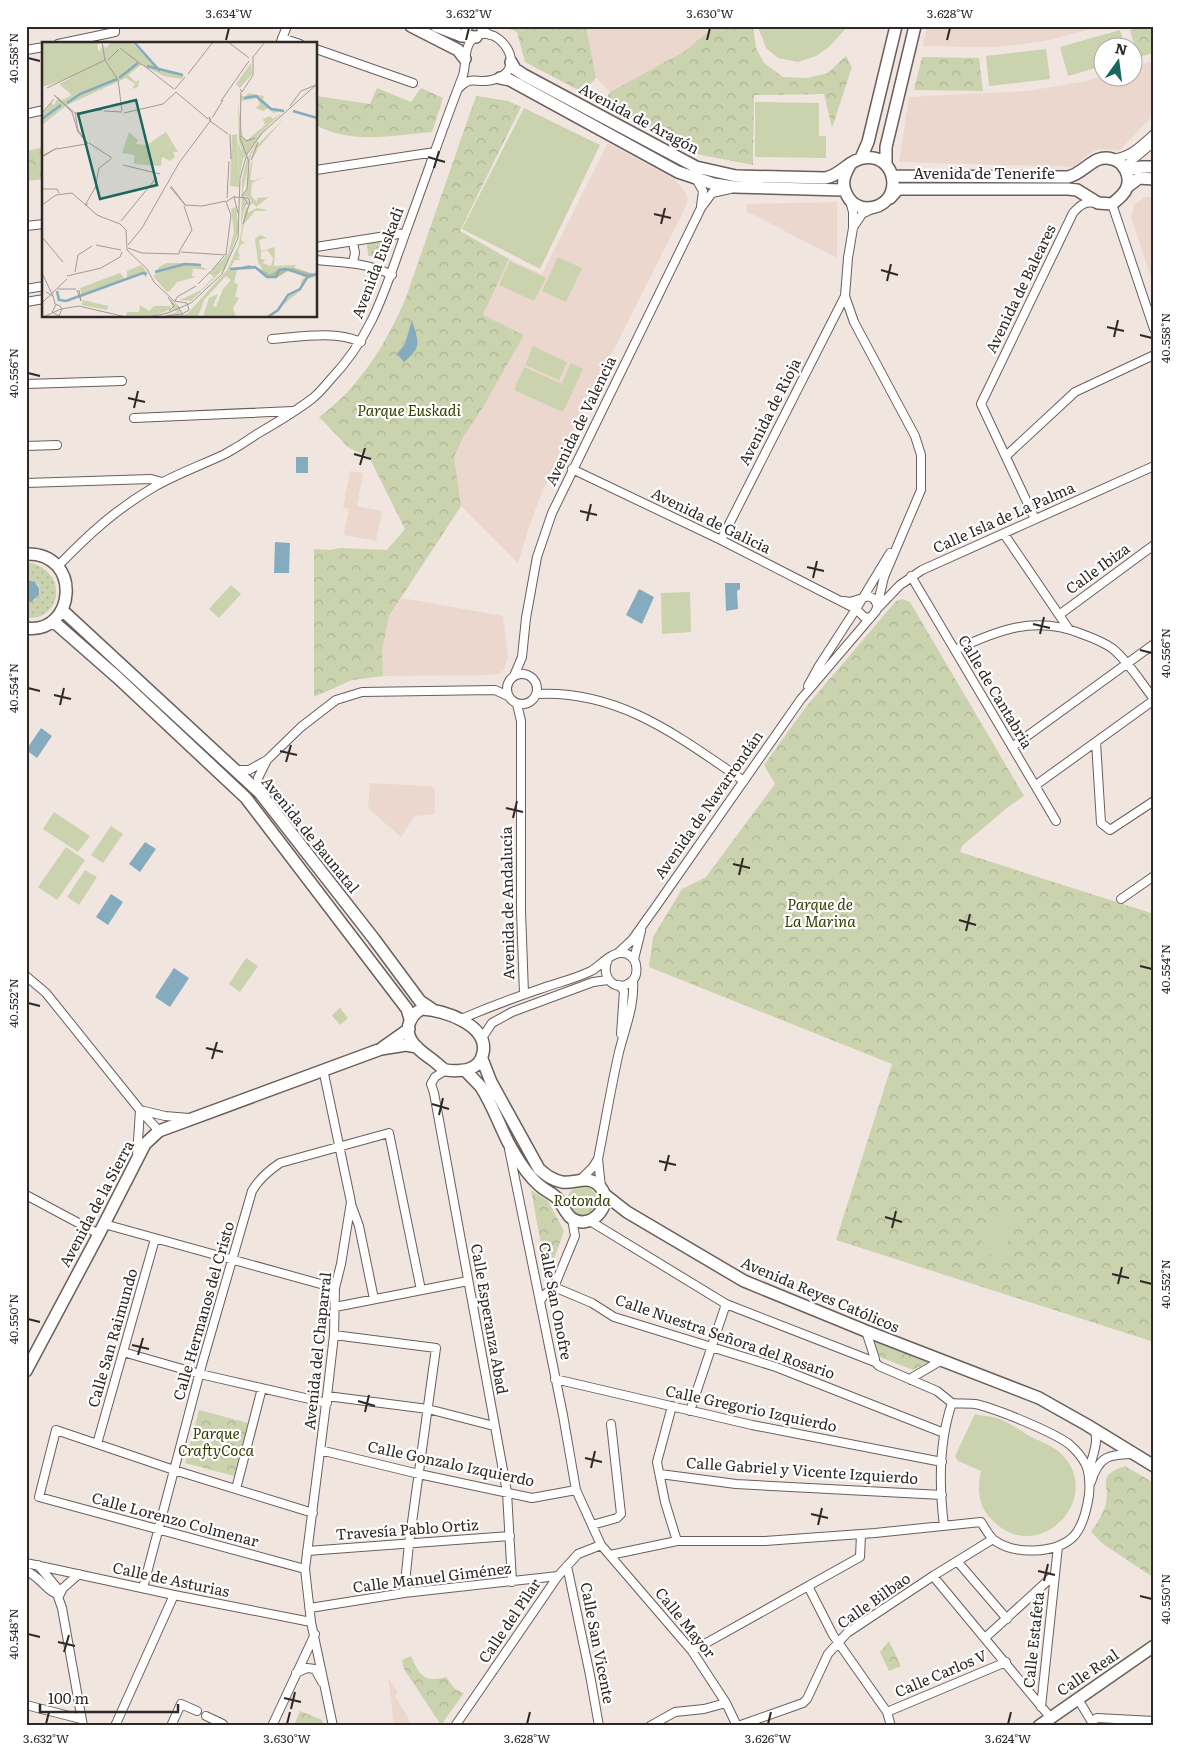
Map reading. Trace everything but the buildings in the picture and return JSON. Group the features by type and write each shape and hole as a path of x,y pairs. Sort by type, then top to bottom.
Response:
{"main road":[{"path":"410,26 458,50 465,62"},
{"path":"436,26 462,36 478,32"},
{"path":"861,158 868,142 896,26"},
{"path":"886,164 874,158 861,158 850,165 843,177 844,190 850,201 862,208 875,208 887,201 893,189 893,176 886,164 886,147 915,26"},
{"name":"Avenida de Aragón","path":"510,62 515,69 524,75 696,167 736,176 826,178 836,176 850,165"},
{"name":"Avenida de Aragón","path":"500,78 510,80 678,172 696,179 734,188 844,190"},
{"path":"1096,159 1112,159 1125,168 1128,177 1127,187 1122,196 1112,204 1098,203 1085,194 1082,183 1084,170 1096,159"},
{"path":"1125,168 1154,168"},
{"name":"Avenida de Tenerife","path":"893,176 1068,177 1076,176 1084,170"},
{"path":"1127,187 1139,178 1154,179"},
{"name":"Avenida de Tenerife","path":"887,201 898,189 1068,189 1077,190 1085,194"},
{"path":"26,554 35,554 48,558 58,566 64,576 67,588 62,610 53,621 42,626 26,628"},
{"name":"Avenida de Baunatal","path":"62,610 260,793 420,1001 432,1009"},
{"name":"Avenida de Baunatal","path":"53,621 118,678 246,798 405,1006 410,1024"},
{"path":"482,1060 476,1066 465,1070 446,1070 416,1047 410,1039 410,1024 415,1012 422,1009 432,1009 460,1019 474,1029 482,1038 484,1049 482,1060 491,1082 539,1169 546,1176 554,1180 563,1182 577,1180 595,1183 602,1190 603,1206 599,1215 590,1221 572,1219 556,1197 540,1186 529,1175 508,1142"},
{"name":"Avenida de la Sierra","path":"381,1048 410,1024"},
{"name":"Avenida de la Sierra","path":"26,1370 102,1229 145,1144 159,1131 381,1048 406,1045 416,1047"},
{"name":"Calle San Onofre","path":"465,1070 481,1087 508,1142"},
{"path":"564,1208 564,1195 577,1180"},
{"name":"Avenida Reyes Católicos","path":"602,1190 627,1212 744,1282 1039,1398 1154,1466"},
{"path":"601,1211 609,1209 627,1212"},
{"name":"Calle Real","path":"1039,1726 1154,1646"}],"street":[{"path":"68,42 115,32 114,26"},
{"path":"281,41 287,26"},
{"path":"462,36 469,26"},
{"path":"458,89 464,82 470,80 489,81 500,78 505,74 510,62 506,44 490,35 478,32 470,42 465,62 470,72 481,80"},
{"path":"26,50 42,47"},
{"path":"318,50 413,83"},
{"name":"Avenida Euskadi","path":"58,566 92,531 119,508 162,482 227,453 295,412 315,396 339,371 361,342 373,320 392,275 434,152 464,74 465,62"},
{"path":"26,114 42,110"},
{"path":"1112,159 1126,157 1154,134"},
{"path":"1125,168 1154,142"},
{"path":"318,170 434,152"},
{"path":"696,179 703,191 701,208"},
{"path":"701,208 712,193 734,188"},
{"name":"Avenida de Navarrondán","path":"801,699 870,618 877,607 884,577 921,490 922,455 915,436 854,322 845,296 853,212 850,201"},
{"name":"Avenida de Baleares","path":"1006,456 981,404 1073,213 1079,206 1088,202 1098,203"},
{"path":"1112,204 1154,329"},
{"name":"Avenida de Valencia","path":"514,676 522,657 526,618 537,557 552,513 701,208"},
{"path":"852,228 862,214 875,208"},
{"path":"26,226 42,224"},
{"path":"318,247 405,233"},
{"path":"353,242 355,253 353,262"},
{"path":"318,260 353,262 379,269 392,275"},
{"path":"26,289 42,286"},
{"name":"Avenida de Rioja","path":"721,540 845,296"},
{"path":"26,302 42,300"},
{"path":"272,339 337,335 350,337 361,342"},
{"path":"1035,519 1006,456 1075,392 1154,355"},
{"path":"26,384 122,381"},
{"path":"134,418 295,412"},
{"path":"26,446 57,445"},
{"name":"Calle Isla de La Palma","path":"877,607 911,576 1154,466"},
{"name":"Avenida de Galicia","path":"572,469 721,540 856,609"},
{"path":"26,483 151,479 162,482"},
{"name":"Avenida de Navarrondán","path":"618,953 642,927 801,699 819,666 907,526"},
{"path":"1004,534 1068,628"},
{"name":"Calle Ibiza","path":"1059,615 1154,545"},
{"name":"Calle de Cantabria","path":"911,576 1056,821"},
{"path":"864,597 869,596 874,599 877,607"},
{"name":"Avenida de Galicia","path":"837,599 850,602 864,597"},
{"path":"856,609 864,617 870,618"},
{"path":"955,650 979,639 1026,625 1048,624 1068,628 1096,639 1112,649 1127,664 1154,700 1036,785"},
{"path":"1012,747 1154,644"},
{"name":"Avenida de Valencia","path":"522,657 529,675"},
{"path":"495,690 508,683 514,676 524,674 529,675 537,684 557,693"},
{"path":"508,683 506,688 508,696"},
{"path":"236,770 249,770 267,760 301,727 336,700 362,692 495,690 508,696 517,704 529,703 537,694 537,684"},
{"path":"537,694 557,693 624,707 679,736 744,782"},
{"name":"Avenida de Andalucía","path":"521,721 529,703"},
{"name":"Avenida de Andalucía","path":"517,704 521,721 521,911 524,994"},
{"path":"1096,742 1101,823 1110,830 1154,801"},
{"path":"260,793 258,778 267,760"},
{"path":"1121,899 1154,876"},
{"name":"Avenida de Navarrondán","path":"634,959 642,927"},
{"path":"460,1019 590,971 618,953 625,953 634,959 637,970 633,980 634,989 629,1018 619,1052 598,1159 602,1190"},
{"path":"608,959 605,966 608,980"},
{"path":"26,976 46,994 159,1131"},
{"path":"482,1038 492,1023 512,1012 593,982 608,980 619,985 624,991 619,1052"},
{"path":"619,985 633,980"},
{"name":"Avenida del Chaparral","path":"323,1069 351,1202 341,1264 335,1288 334,1335 305,1569 311,1622 333,1726"},
{"name":"Calle Esperanza Abad","path":"446,1070 435,1077 431,1084 507,1492 512,1582"},
{"path":"140,1110 165,1116 191,1118"},
{"path":"137,1160 140,1110"},
{"name":"Calle Hermanos del Cristo","path":"143,1588 232,1260 252,1191 262,1176 280,1163 390,1134 421,1290"},
{"name":"Calle San Onofre","path":"508,1142 563,1415 576,1490 601,1545"},
{"path":"577,1180 593,1167 598,1159"},
{"path":"26,1195 102,1229 134,1233 335,1288"},
{"path":"351,1202 359,1226 374,1299"},
{"path":"540,1301 554,1287 576,1236 572,1219"},
{"path":"590,1221 726,1304 875,1362 879,1366 937,1391 952,1403 973,1404 994,1410 1049,1433 1068,1444 1078,1453 1086,1464 1090,1484"},
{"name":"Calle San Raimundo","path":"97,1444 155,1239"},
{"path":"335,1307 468,1281"},
{"name":"Calle Nuestra Señora del Rosario","path":"554,1287 592,1303 614,1317 776,1367 944,1433"},
{"path":"690,1411 726,1304"},
{"path":"866,1331 875,1362"},
{"path":"334,1335 436,1348 404,1593"},
{"path":"123,1352 200,1374 262,1388 327,1399 428,1409 494,1426"},
{"path":"911,1380 942,1360"},
{"name":"Calle Gregorio Izquierdo","path":"555,1379 752,1425 942,1462"},
{"path":"236,1489 262,1388"},
{"path":"944,1526 942,1462 944,1433 952,1403"},
{"path":"672,1406 657,1462 665,1502 677,1541"},
{"path":"592,1525 617,1518 620,1514 611,1424"},
{"path":"1089,1474 1097,1436 1094,1429"},
{"name":"Calle Lorenzo Colmenar","path":"97,1444 56,1430 38,1497 305,1569"},
{"path":"97,1444 313,1513"},
{"name":"Calle Gonzalo Izquierdo","path":"320,1450 419,1474 532,1498 576,1490"},
{"path":"610,1555 677,1541 764,1541 862,1534 981,1522 993,1539 1006,1547 1020,1550 1044,1549 1058,1546 1077,1532 1085,1515 1094,1471 1105,1459 1114,1454 1135,1454"},
{"name":"Calle Gabriel y Vicente Izquierdo","path":"660,1474 736,1484 942,1495"},
{"path":"692,1651 860,1557 862,1534"},
{"name":"Travesía Pablo Ortiz","path":"307,1551 510,1536"},
{"name":"Calle Bilbao","path":"737,1726 802,1703 807,1699 828,1654 847,1633 993,1539"},
{"name":"Calle Mayor","path":"601,1545 692,1651 726,1703 737,1726"},
{"name":"Calle del Pilar","path":"455,1726 558,1576 578,1554 601,1545"},
{"name":"Calle Estafeta","path":"1041,1707 1058,1546"},
{"path":"957,1561 1007,1619"},
{"name":"Calle de Asturias","path":"26,1563 311,1622"},
{"path":"26,1705 82,1722 58,1589 38,1565"},
{"name":"Calle San Vicente","path":"567,1566 590,1675 598,1726"},
{"path":"26,1572 34,1574 58,1597"},
{"path":"58,1597 63,1588 79,1574"},
{"path":"986,1637 1054,1575"},
{"name":"Calle Manuel Giménez","path":"310,1608 404,1593 558,1576"},
{"path":"933,1576 986,1637 1050,1717"},
{"path":"808,1586 833,1635 887,1712 891,1726"},
{"path":"115,1726 174,1595"},
{"path":"272,1726 315,1634"},
{"name":"Calle Carlos V","path":"887,1712 1006,1662"},
{"path":"296,1673 307,1668 315,1669 326,1688"},
{"path":"1078,1699 1093,1724 1097,1718 1154,1721"},
{"path":"650,1726 675,1712 704,1709 726,1703"},
{"path":"171,1726 181,1704 197,1711"},
{"path":"206,1716 223,1725"}],"shaded area":[{"path":"586,26 715,26 685,51 610,92 596,78"},
{"path":"927,26 1090,26 1091,29 1049,40 998,47 923,46"},
{"path":"1154,61 1154,114 1120,150 1098,149 1086,156 1074,167 899,162 909,97 1027,91 1092,79 1092,88 1142,88 1142,64"},
{"path":"608,143 674,179 684,190 688,198 684,210 542,492 518,563 461,506 454,457 464,436 524,335 483,315 509,259 542,274"},
{"path":"1145,197 1154,197 1154,287 1131,217 1134,205"},
{"path":"837,202 837,258 746,211 747,204"},
{"path":"350,471 363,473 357,506 382,511 376,541 344,535 349,509 343,508"},
{"path":"402,598 503,616 508,657 504,670 498,674 489,675 383,676 382,650 389,616"},
{"path":"370,783 431,786 435,789 435,814 415,816 401,837 368,808"},
{"path":"388,1677 398,1693 395,1696 413,1726 394,1726"}],"green space":[{"path":"502,26 586,26 596,78 582,92 525,62 517,32"},
{"path":"715,26 753,26 756,48 764,63 783,77 807,78 828,73 846,56 852,67 832,128 824,94 754,95 753,165 691,153 604,102 610,92 685,51"},
{"path":"848,26 829,47 816,56 798,62 778,58 766,48 758,27"},
{"path":"1140,26 1154,26 1154,53 1142,56 1142,38 1132,38 1130,30"},
{"path":"1120,30 1122,38 1092,38 1092,69 1068,76 1060,47"},
{"path":"1046,49 1050,79 989,86 986,56"},
{"path":"922,57 979,58 983,91 914,90"},
{"path":"377,88 411,102 421,88 443,98 432,132 358,137 329,131 318,126 318,96 370,104"},
{"name":"Parque Euskadi","path":"476,96 508,101 521,107 460,231 509,259 483,315 524,335 483,407 464,436 454,457 461,506 389,616 382,650 383,676 352,680 314,697 314,549 387,550 405,529 369,457 349,448 319,417 347,393 359,379 389,333 405,300"},
{"path":"755,102 819,103 819,136 826,136 826,158 755,157"},
{"path":"524,108 600,145 540,269 462,229"},
{"path":"42,147 42,179 26,181 26,151"},
{"path":"385,238 378,256 368,256 367,241"},
{"path":"558,257 582,268 566,302 542,291"},
{"path":"510,261 546,278 534,301 499,285"},
{"path":"533,346 567,362 559,380 525,365"},
{"path":"571,363 583,369 563,412 514,390 524,367 571,388 562,383"},
{"path":"30,563 42,568 51,575 55,584 56,594 54,604 48,611 38,617 26,618 26,602 34,600 40,591 38,584 26,580 26,564"},
{"path":"231,585 241,594 219,618 209,609"},
{"path":"690,592 691,632 662,634 661,593"},
{"name":"Parque de La Marina","path":"902,599 910,602 1024,796 962,846 960,852 1154,914 1154,1342 836,1240 892,1064 649,967 653,937 682,889 706,877 775,784 764,765 805,708 896,601"},
{"path":"54,812 90,836 78,852 43,829"},
{"path":"111,826 123,834 103,863 91,855"},
{"path":"66,847 85,860 57,900 38,887"},
{"path":"85,870 97,877 79,905 67,897"},
{"path":"246,958 258,966 240,992 229,984"},
{"path":"340,1008 348,1018 340,1025 332,1015"},
{"name":"Rotonda","path":"582,1186 593,1190 597,1201 593,1212 582,1216 571,1212 567,1201 571,1190"},
{"path":"531,1190 548,1201 564,1231 552,1265 553,1271 546,1272"},
{"path":"1000,1206 1021,1217 999,1259 978,1248"},
{"path":"873,1339 929,1362 913,1370 880,1357"},
{"name":"Parque CraftyCoca","path":"199,1410 248,1423 234,1476 185,1463"},
{"path":"975,1414 1001,1420 1052,1447 1058,1451 1072,1468 1076,1487 1072,1505 1062,1520 1047,1531 1029,1536 1010,1533 987,1515 981,1503 979,1491 981,1471 958,1461 955,1456"},
{"path":"1125,1466 1154,1483 1154,1578 1103,1544 1091,1532 1105,1507 1107,1500 1107,1478 1116,1470"},
{"path":"889,1641 901,1666 889,1671 880,1652"},
{"path":"411,1656 417,1669 424,1676 433,1679 446,1677 455,1689 464,1693 441,1725 404,1669 402,1660"},
{"path":"300,1711 322,1720 323,1726 294,1726"}],"water":[{"path":"412,320 417,343 414,352 404,362 397,354 405,344"},
{"path":"296,457 308,457 308,473 296,473"},
{"path":"275,542 290,543 289,573 274,573"},
{"path":"26,580 35,582 39,588 39,595 31,602 26,602"},
{"path":"725,583 740,583 740,589 737,591 738,609 726,611"},
{"path":"639,589 654,597 642,624 626,615"},
{"path":"41,728 52,736 37,758 26,750"},
{"path":"145,842 156,849 140,872 129,864"},
{"path":"111,894 123,902 108,925 96,917"},
{"path":"174,968 189,978 170,1007 155,997"}]}
